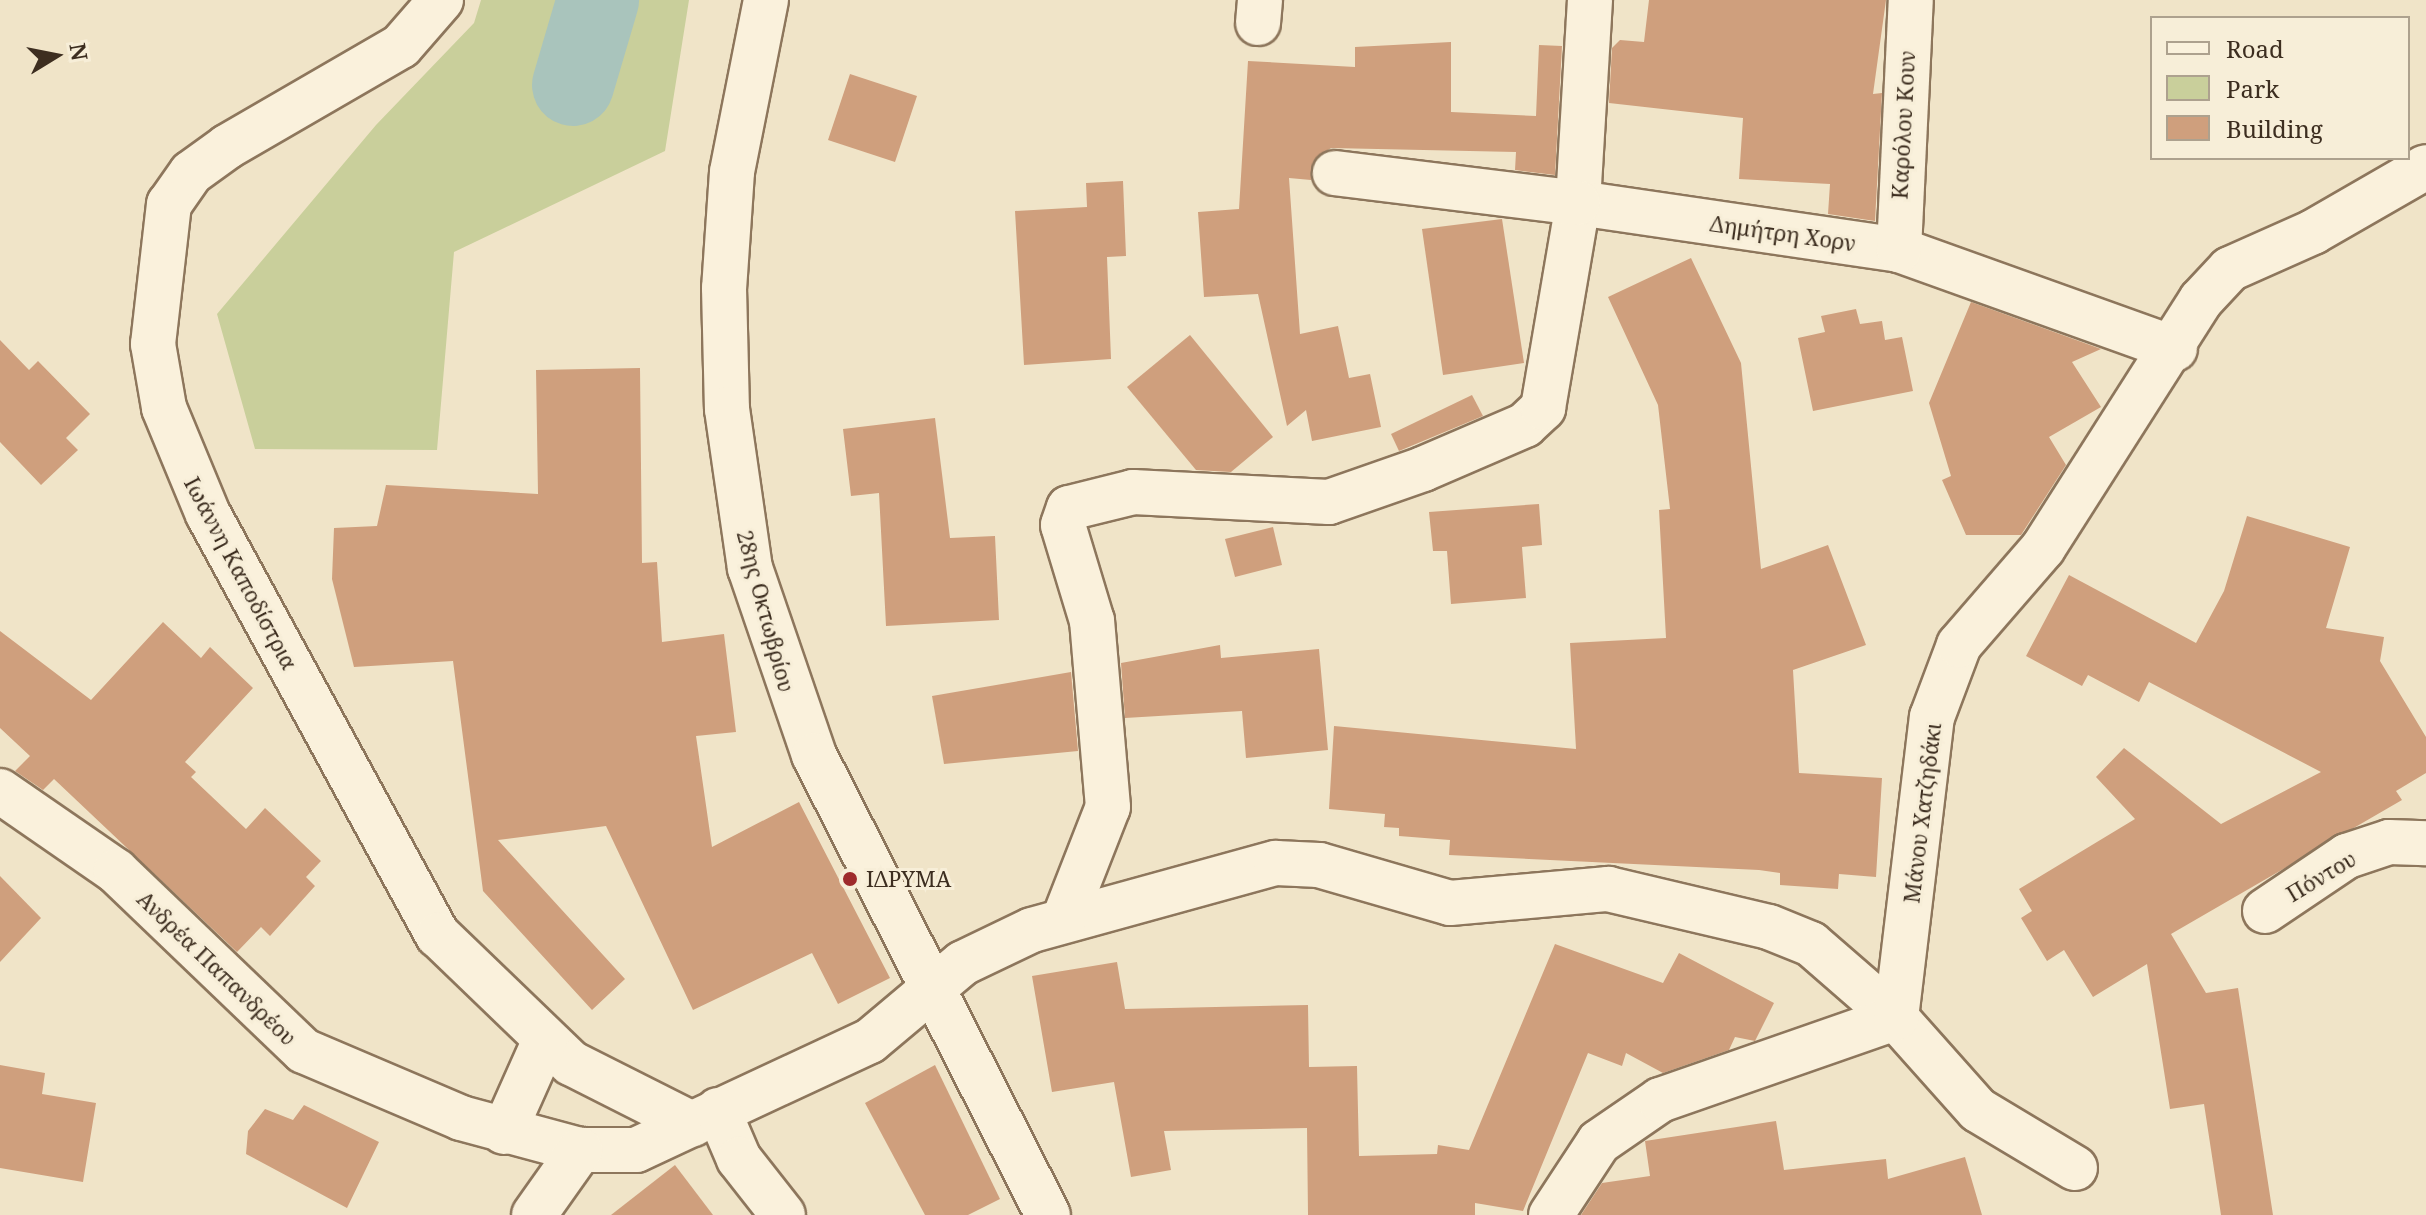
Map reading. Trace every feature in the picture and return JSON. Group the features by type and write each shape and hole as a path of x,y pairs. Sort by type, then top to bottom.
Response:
{"street":[{"name":"Ιωάννη Καποδίστρια","path":"441,0 401,46 191,173 169,204 153,344 172,436 208,514 413,897 464,967 545,1040 614,1091 705,1117"},
{"name":"28ης Οκτωβρίου","path":"766,0 736,147 726,247 724,369 740,513 787,692 930,989 1048,1215"},
{"path":"1064,919 1108,807 1092,621 1063,525 1069,508 1133,492 1329,502 1525,425 1543,408 1578,203 1590,0"},
{"name":"Καρόλου Κουν","path":"1899,250 1911,0"},
{"name":"Μάνου Χατζηδάκι","path":"1896,1018 1932,717 1959,645 2043,548 2175,349 2201,300 2230,269 2313,232 2426,167"},
{"name":"Δημήτρη Χορν","path":"1335,173 1578,203 1899,250 2175,349"},
{"name":"Ανδρέα Παπανδρέου","path":"0,791 116,871 304,1051 504,1132 580,1150 636,1150 886,1031 930,989 988,949 1064,919 1276,863 1319,865 1450,903 1608,889 1711,910 1811,944 1896,1018 1978,1110 2075,1168"},
{"name":"Πόντου","path":"2265,911 2347,856 2389,842 2426,843"},
{"path":"1551,1215 1599,1142 1660,1100 1896,1018"},
{"path":"504,1132 545,1040"},
{"path":"705,1117 783,1215"},
{"path":"534,1215 580,1150"}],"green space":[{"path":"481,0 689,0 665,151 454,252 437,450 255,449 217,314 376,125 474,23"}],"building":[{"path":"1649,0 1886,0 1873,94 1882,93 1875,221 1828,214 1830,184 1739,179 1743,118 1609,103 1612,48 1620,40 1644,42"},
{"path":"1451,42 1451,112 1536,116 1539,45 1562,46 1555,175 1515,170 1516,152 1331,148 1315,159 1311,180 1289,178 1300,334 1338,326 1349,378 1370,374 1381,427 1312,441 1306,410 1287,426 1258,294 1204,297 1198,212 1239,209 1248,61 1355,67 1355,47"},
{"path":"850,74 917,96 895,162 828,140"},
{"path":"1123,181 1126,256 1107,257 1111,359 1024,365 1015,211 1087,207 1086,183"},
{"path":"1502,219 1524,363 1443,375 1422,229"},
{"path":"1691,258 1741,363 1761,569 1828,545 1866,645 1793,670 1799,773 1882,778 1876,877 1839,874 1838,889 1780,885 1780,873 1759,870 1449,855 1450,840 1399,836 1399,828 1384,827 1385,814 1329,809 1334,726 1576,749 1570,643 1666,638 1659,510 1670,509 1658,405 1608,297"},
{"path":"1971,302 2101,349 2072,362 2101,407 2049,437 2066,465 2021,535 1966,535 1942,480 1951,476 1929,403"},
{"path":"1856,309 1860,324 1882,321 1885,340 1902,337 1913,391 1813,411 1798,338 1825,332 1821,316"},
{"path":"1190,335 1273,437 1231,472 1196,470 1127,387"},
{"path":"0,340 29,370 38,361 90,414 66,438 78,450 41,485 0,442"},
{"path":"640,368 642,563 657,562 662,642 724,634 736,732 696,736 712,847 799,802 890,978 838,1004 812,953 693,1010 606,826 498,840 625,979 592,1010 483,891 453,661 354,667 332,579 334,528 377,526 386,485 538,494 536,370"},
{"path":"1472,395 1483,416 1399,451 1391,434"},
{"path":"935,418 950,538 995,536 999,620 886,626 879,493 851,496 843,429"},
{"path":"1539,504 1542,545 1522,547 1526,598 1451,604 1447,551 1433,551 1429,512"},
{"path":"2247,516 2350,547 2326,628 2384,637 2380,661 2426,737 2426,773 2396,791 2402,800 2171,934 2206,993 2238,988 2273,1215 2221,1215 2204,1104 2170,1109 2147,964 2093,997 2064,950 2047,961 2021,918 2032,911 2019,889 2135,819 2096,777 2124,748 2221,824 2321,772 2149,682 2139,702 2088,675 2082,686 2026,656 2069,575 2196,643 2224,591"},
{"path":"1273,527 1282,565 1235,577 1225,539"},
{"path":"163,622 201,658 210,647 253,688 185,762 196,772 191,777 246,829 265,808 321,861 306,877 315,886 270,936 261,927 237,952 54,779 43,790 15,771 30,756 0,728 0,631 91,700"},
{"path":"1220,645 1221,658 1319,649 1328,750 1246,758 1242,711 1125,718 1121,663"},
{"path":"1071,672 1078,751 944,764 932,696"},
{"path":"0,876 41,918 0,962"},
{"path":"1555,944 1663,983 1679,953 1774,1003 1755,1041 1735,1037 1729,1050 1663,1073 1626,1053 1622,1066 1588,1053 1523,1211 1475,1203 1475,1215 1308,1215 1307,1128 1164,1131 1171,1170 1131,1177 1114,1082 1052,1092 1032,976 1117,962 1125,1009 1308,1005 1309,1067 1357,1066 1359,1156 1437,1154 1438,1145 1469,1150"},
{"path":"0,1065 45,1073 42,1094 96,1103 83,1182 0,1168"},
{"path":"935,1065 1000,1199 968,1215 925,1215 865,1103"},
{"path":"304,1105 379,1142 347,1208 246,1154 248,1131 265,1109 293,1120"},
{"path":"1776,1121 1784,1170 1886,1159 1888,1179 1965,1157 1982,1215 1581,1215 1602,1183 1650,1176 1645,1141"},
{"path":"675,1165 713,1215 611,1215"}],"waterway":[{"path":"573,85 598,0"}],"place":[{"name":"ΙΔΡΥΜΑ","path":"850,879"}]}
